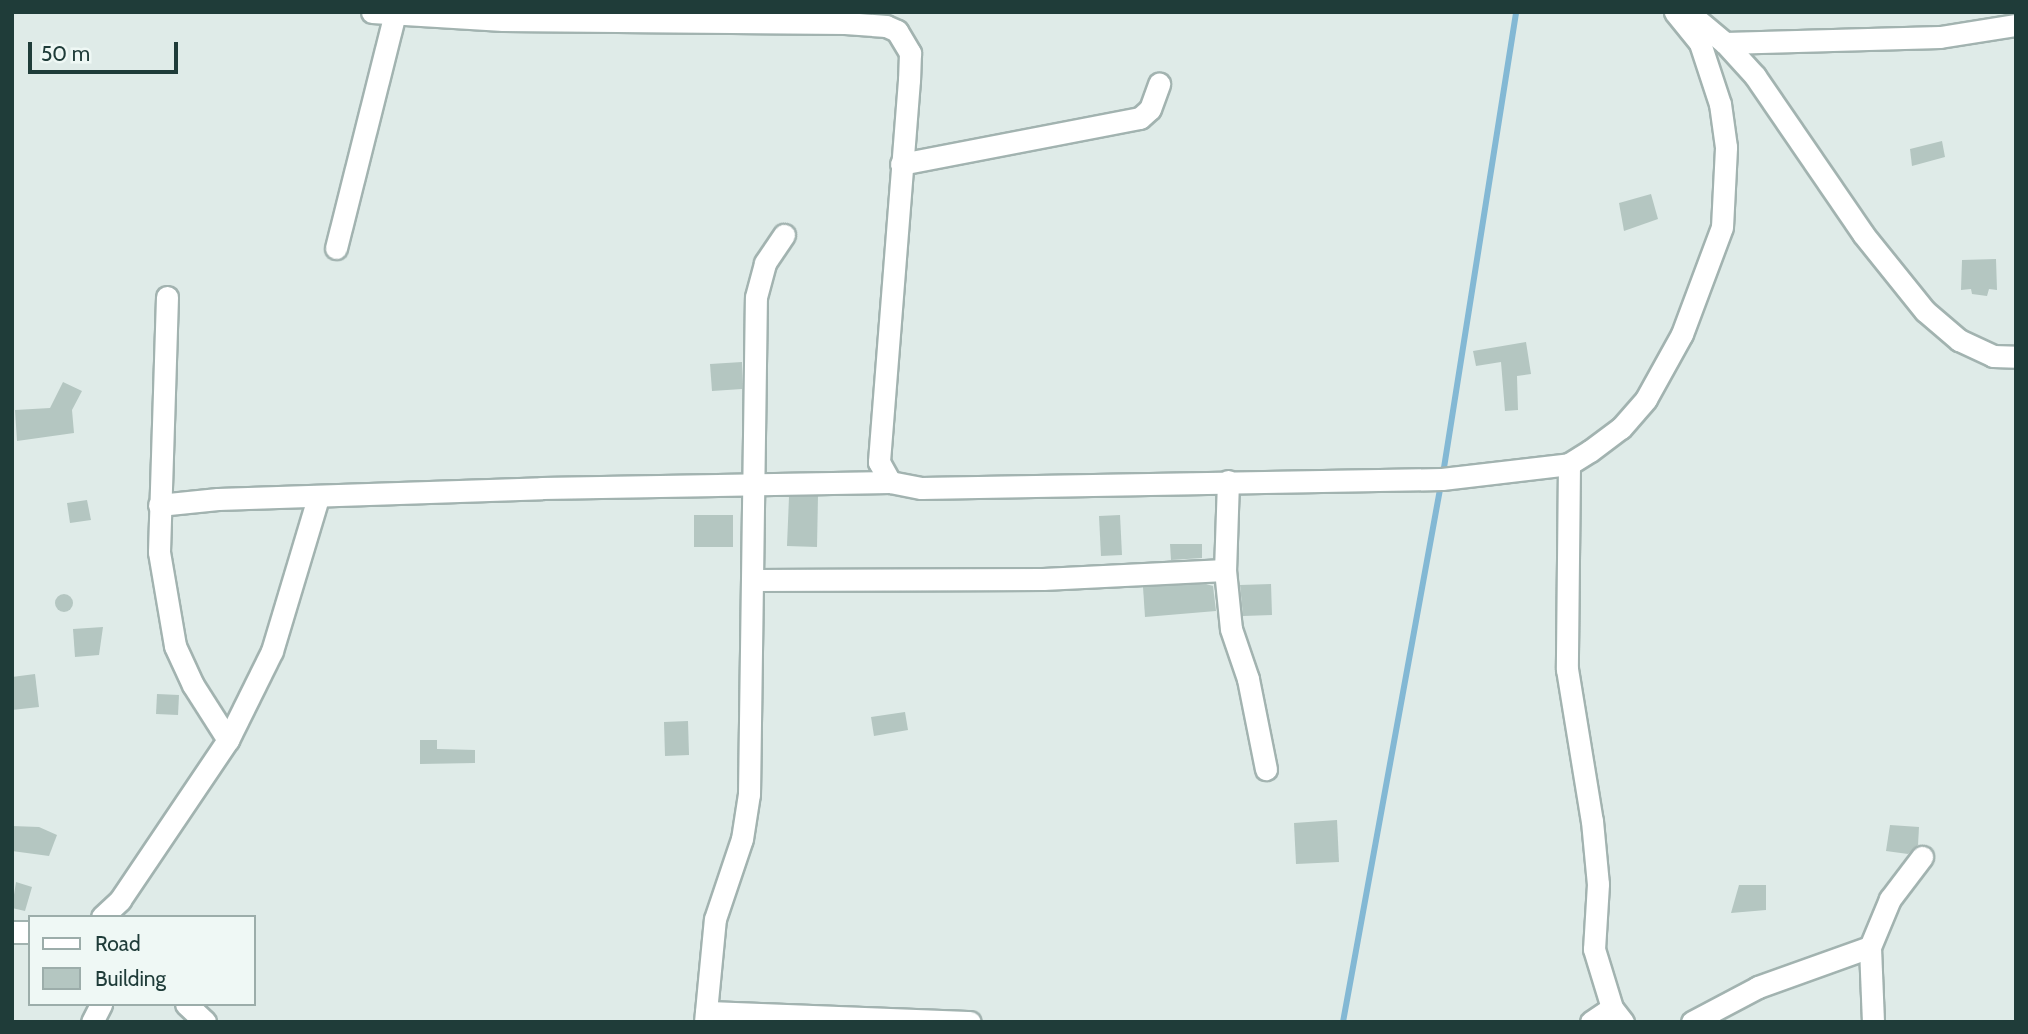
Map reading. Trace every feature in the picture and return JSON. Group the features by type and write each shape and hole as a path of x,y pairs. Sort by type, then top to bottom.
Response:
{"street":[{"path":"372,12 503,20 650,16 845,23 886,26 897,31 910,53 879,463 890,482"},
{"path":"159,505 218,499 318,499 542,488 890,482 921,488 1227,481 1442,480 1569,464 1621,428 1646,400 1682,334 1722,227 1726,147 1720,104 1700,43 1675,12"},
{"path":"1688,12 1725,43 1755,76 1863,234 1925,311 1959,340 1993,356 2016,357"},
{"path":"336,248 395,13"},
{"path":"1725,43 1940,37 2016,25"},
{"path":"901,164 1140,118 1150,108 1158,84"},
{"path":"784,235 765,263 756,297 755,580 749,794 742,839 715,919 706,1017 970,1022"},
{"path":"167,297 159,552 175,646 193,685 228,740"},
{"path":"1569,464 1567,669 1592,821 1598,884 1594,949 1617,1015 1591,1022"},
{"path":"1227,481 1225,570 1231,629 1248,679 1266,769"},
{"path":"104,915 120,900 228,740 272,651 318,499"},
{"path":"755,580 1043,579 1225,570"},
{"path":"1873,1022 1870,947 1890,899 1922,857"},
{"path":"1692,1022 1758,987 1870,947"},
{"path":"92,1022 100,1006"},
{"path":"188,1006 205,1022"}],"building":[{"path":"1942,141 1945,157 1912,166 1910,149"},
{"path":"1651,194 1658,219 1624,231 1619,203"},
{"path":"1996,259 1997,290 1989,289 1987,296 1972,294 1971,289 1961,290 1962,260"},
{"path":"1526,342 1531,374 1517,376 1518,410 1505,411 1501,362 1476,366 1473,351"},
{"path":"742,362 742,389 712,391 710,364"},
{"path":"63,382 82,391 72,410 74,433 17,441 15,410 50,408"},
{"path":"818,496 817,547 787,546 789,497"},
{"path":"87,500 91,520 70,523 67,503"},
{"path":"694,515 733,515 733,547 694,547"},
{"path":"1120,515 1122,555 1101,556 1099,516"},
{"path":"1170,544 1202,544 1202,558 1171,560"},
{"path":"1271,584 1272,615 1243,616 1240,585"},
{"path":"1213,586 1216,611 1145,617 1143,587"},
{"path":"64,594 70,597 73,603 70,609 64,612 58,609 55,603 58,597"},
{"path":"103,627 99,655 75,657 73,629"},
{"path":"35,674 39,707 12,710 12,677"},
{"path":"157,694 179,695 178,715 156,714"},
{"path":"905,712 908,730 874,736 871,717"},
{"path":"688,721 689,755 665,756 664,722"},
{"path":"420,740 437,740 437,749 475,750 475,763 420,764"},
{"path":"1337,820 1339,862 1296,864 1294,823"},
{"path":"1890,825 1919,827 1918,845 1908,854 1886,851"},
{"path":"12,826 39,827 57,835 49,856 12,851"},
{"path":"16,882 32,887 25,911 12,908"},
{"path":"1739,885 1766,885 1766,910 1731,913"}],"waterway":[{"path":"1443,474 1516,12"},
{"path":"1343,1022 1441,484"}]}
